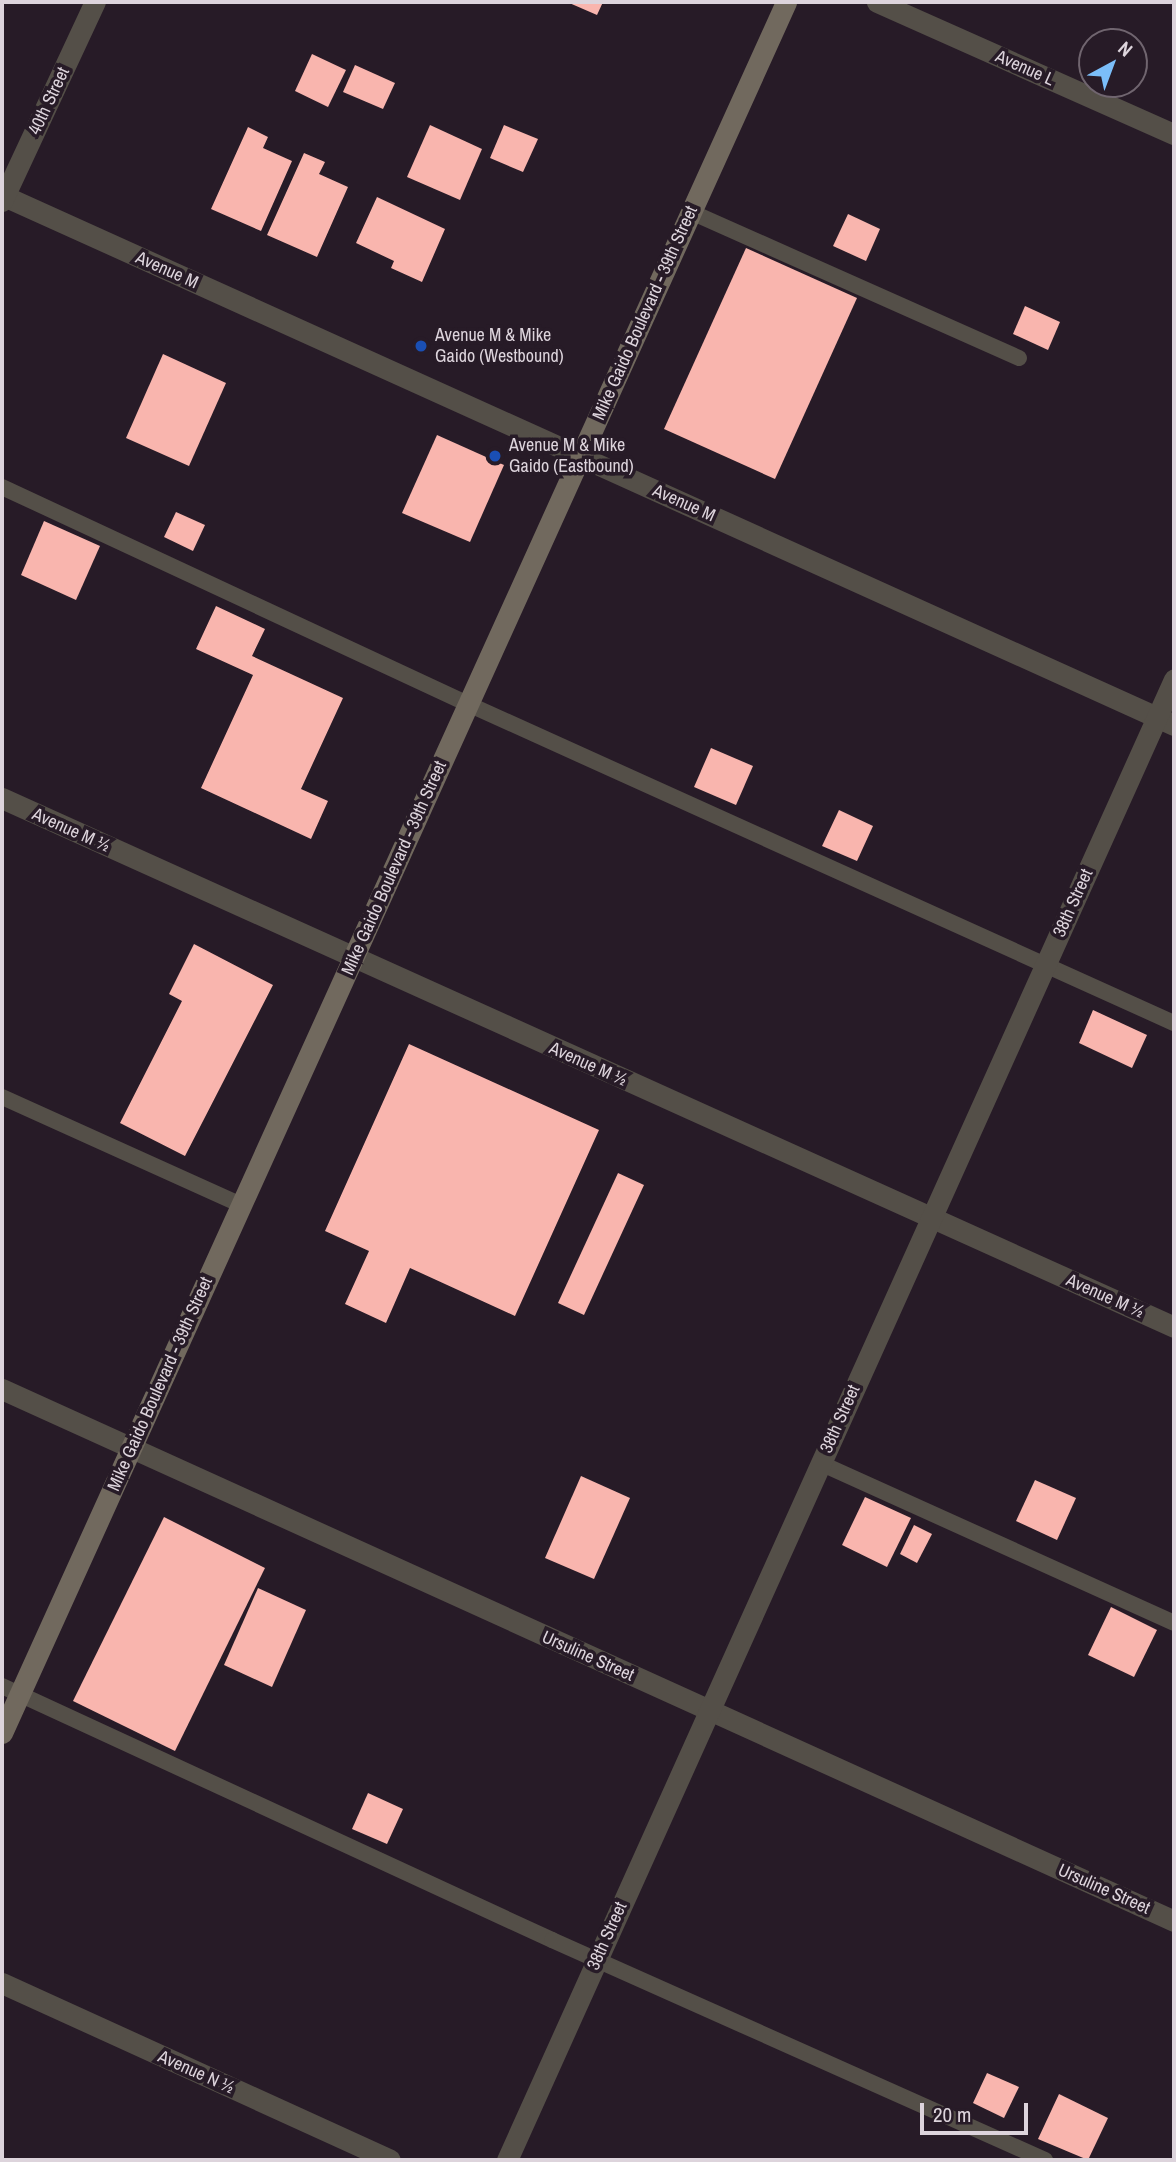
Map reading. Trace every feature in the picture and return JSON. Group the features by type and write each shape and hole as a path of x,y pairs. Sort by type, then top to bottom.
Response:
{"main road":[{"name":"Mike Gaido Boulevard - 39th Street","path":"2,1734 11,1690 131,1449 786,2"}],"street":[{"name":"40th Street","path":"2,197 95,2"},
{"name":"Avenue L","path":"877,2 1174,134"},
{"name":"Avenue M","path":"2,197 1166,721"},
{"name":"38th Street","path":"506,2160 1045,965 1166,721 1174,679"},
{"name":"Avenue M ½","path":"2,798 1174,1327"},
{"name":"Ursuline Street","path":"2,1389 1174,1921"},
{"name":"Avenue N ½","path":"2,1983 390,2160"}],"lane":[{"path":"691,212 1019,358"},
{"path":"2,487 468,704 1174,1023"},
{"path":"2,1097 241,1205"},
{"path":"820,1463 1174,1623"},
{"path":"11,1690 596,1960 1045,2160"}],"building":[{"path":"567,2 603,2 597,15"},
{"path":"312,54 346,70 328,107 295,91"},
{"path":"355,65 395,83 383,109 343,92"},
{"path":"430,125 482,149 460,200 407,177"},
{"path":"504,125 538,139 523,172 490,158"},
{"path":"248,127 268,137 263,148 292,161 261,231 211,209"},
{"path":"304,153 325,162 319,174 348,187 317,257 267,235"},
{"path":"377,197 445,229 422,282 391,268 394,261 356,243"},
{"path":"848,214 880,229 866,261 833,246"},
{"path":"746,248 857,298 775,479 664,429"},
{"path":"1025,306 1060,322 1048,350 1013,334"},
{"path":"163,354 226,383 189,466 126,438"},
{"path":"437,435 504,465 470,542 402,513"},
{"path":"176,512 205,525 193,551 164,537"},
{"path":"44,521 100,546 76,600 21,575"},
{"path":"216,606 265,629 252,656 343,698 301,789 328,801 311,839 201,788 253,675 196,649"},
{"path":"711,748 753,766 736,805 694,787"},
{"path":"839,810 873,826 857,861 822,846"},
{"path":"194,944 273,985 185,1156 120,1123 182,1001 169,994"},
{"path":"1093,1010 1147,1035 1132,1068 1079,1043"},
{"path":"409,1044 599,1130 515,1316 410,1268 386,1323 345,1304 369,1251 325,1231"},
{"path":"618,1173 644,1185 584,1315 558,1303"},
{"path":"581,1476 630,1498 594,1579 545,1558"},
{"path":"1035,1480 1076,1498 1057,1540 1016,1521"},
{"path":"865,1497 911,1518 887,1567 842,1545"},
{"path":"164,1517 265,1568 175,1751 73,1701"},
{"path":"914,1525 932,1534 917,1563 900,1554"},
{"path":"258,1588 306,1610 272,1687 224,1665"},
{"path":"1111,1607 1157,1630 1134,1677 1088,1655"},
{"path":"368,1793 403,1809 387,1844 352,1829"},
{"path":"987,2073 1019,2087 1004,2118 973,2103"},
{"path":"1059,2094 1108,2118 1088,2160 1038,2139"}],"place":[{"name":"Avenue M & Mike Gaido (Westbound)","path":"421,346"},
{"name":"Avenue M & Mike Gaido (Eastbound)","path":"495,456"}]}
